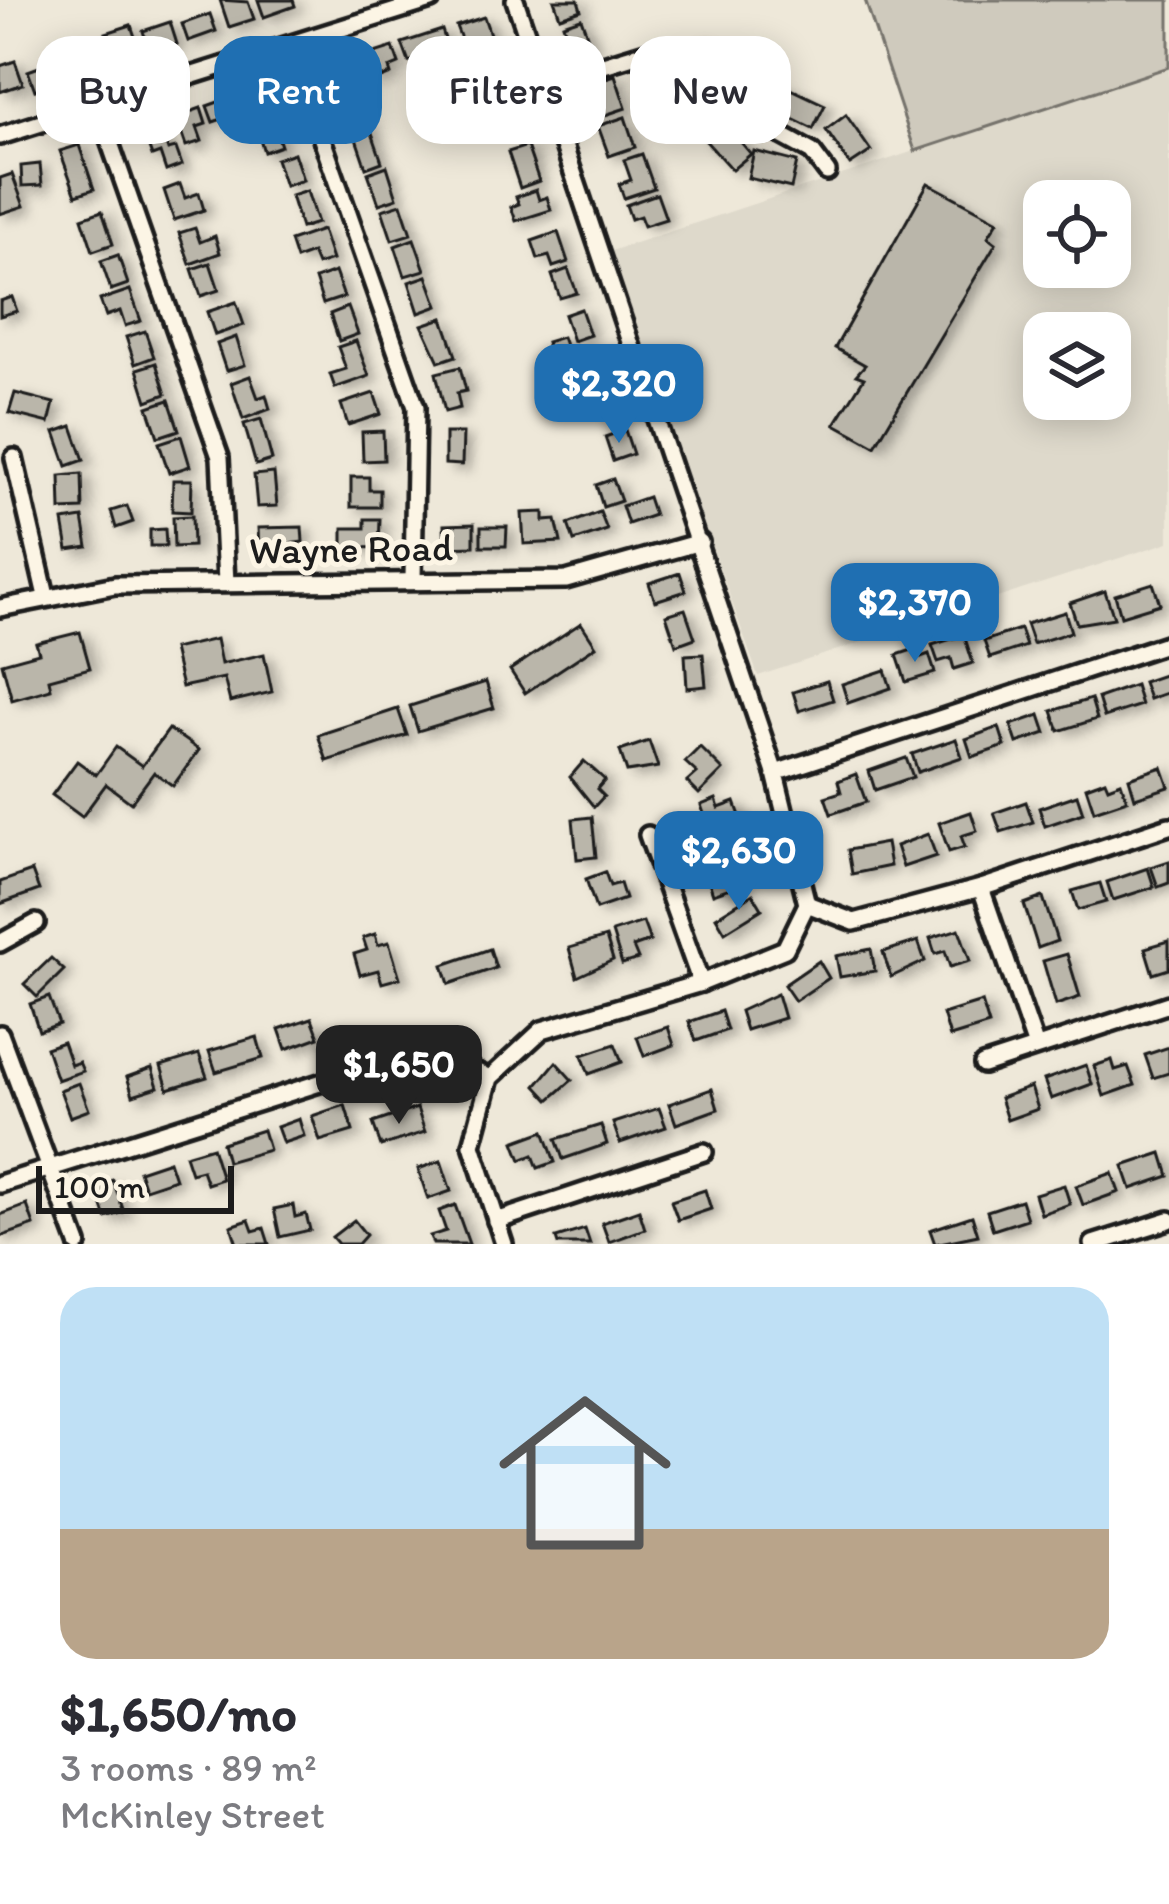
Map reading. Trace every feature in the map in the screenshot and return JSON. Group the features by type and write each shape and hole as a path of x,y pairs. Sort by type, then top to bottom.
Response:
{"street":[{"path":"325,36 431,0"},
{"path":"514,0 527,36"},
{"path":"606,64 649,51 702,92 812,152 827,172"},
{"path":"0,136 36,125"},
{"path":"110,144 220,457 226,583"},
{"path":"324,144 416,406 413,579"},
{"path":"504,1244 472,1145 490,1078 542,1030 701,983 784,949 807,904 775,773 565,144"},
{"path":"14,458 46,596"},
{"name":"Wayne Road","path":"0,608 115,585 566,580 700,542"},
{"path":"775,773 1169,643"},
{"path":"807,904 854,922 981,888 1169,826"},
{"path":"647,835 701,983"},
{"path":"981,888 1036,1046"},
{"path":"0,943 36,923"},
{"path":"983,1065 1169,1004"},
{"path":"0,1034 78,1244"},
{"path":"0,1184 427,1048 490,1078"},
{"path":"496,1221 704,1152"},
{"path":"1093,1244 1169,1220"}],"shaded area":[{"path":"865,0 1169,0 1169,67 915,151"},
{"path":"1169,67 1169,542 758,676 608,252"}],"building":[{"path":"220,0 248,2 254,19 229,27"},
{"path":"258,0 293,0 295,6 264,17"},
{"path":"554,0 578,0 581,10 560,17"},
{"path":"210,14 216,31 190,40 182,24"},
{"path":"484,17 491,36 460,36 456,26"},
{"path":"581,18 587,36 567,36 563,24"},
{"path":"170,22 174,36 145,36 143,31"},
{"path":"131,25 135,36 107,36"},
{"path":"393,47 399,64 382,78 382,51"},
{"path":"15,61 23,84 0,92 0,66"},
{"path":"36,68 36,90 35,90 28,71"},
{"path":"615,75 626,108 606,115 606,78"},
{"path":"791,89 825,105 813,129 791,118"},
{"path":"201,108 206,124 197,127 202,141 186,146 190,144 190,112"},
{"path":"846,115 871,151 850,165 826,130"},
{"path":"625,117 630,144 635,147 609,156 606,123"},
{"path":"148,144 166,144 168,150 176,148 182,165 166,171 160,153 152,156"},
{"path":"262,144 280,144 281,146 264,152"},
{"path":"358,144 376,144 382,162 366,168"},
{"path":"708,144 743,144 751,154 732,170"},
{"path":"79,145 94,189 76,195 60,151"},
{"path":"527,146 539,181 520,188 508,152"},
{"path":"754,151 797,162 791,188 748,178"},
{"path":"294,153 303,180 285,186 276,159"},
{"path":"642,154 654,188 624,198 619,184 631,180 624,160"},
{"path":"40,164 42,185 22,186 21,166"},
{"path":"387,166 397,198 379,204 368,173"},
{"path":"12,174 24,206 0,214 0,178"},
{"path":"928,183 998,221 988,237 996,243 875,446 835,424 864,378 856,375 865,365 835,348"},
{"path":"180,184 185,198 199,193 204,210 174,220 164,190"},
{"path":"536,190 539,200 547,197 551,210 516,221 511,207 519,204 516,197"},
{"path":"307,191 317,223 301,228 291,196"},
{"path":"657,194 666,219 644,226 640,216 631,219 626,205"},
{"path":"401,204 411,234 392,240 382,210"},
{"path":"102,211 113,244 93,251 82,218"},
{"path":"195,228 200,242 215,236 220,253 190,264 179,233"},
{"path":"322,230 332,260 317,265 312,253 296,259 290,241"},
{"path":"558,232 568,262 553,267 549,256 538,259 532,241"},
{"path":"414,239 425,270 405,276 395,246"},
{"path":"118,255 128,284 111,290 101,261"},
{"path":"210,263 219,290 201,296 192,269"},
{"path":"568,269 577,293 560,298 552,275"},
{"path":"335,272 344,297 323,304 315,279"},
{"path":"427,276 438,306 419,313 409,282"},
{"path":"130,290 141,321 125,326 120,311 106,316 100,300"},
{"path":"12,297 17,311 0,316 0,301"},
{"path":"236,302 244,325 215,335 207,312"},
{"path":"348,307 358,334 339,341 330,314"},
{"path":"581,309 590,335 573,341 564,315"},
{"path":"443,318 456,356 439,362 422,325"},
{"path":"145,331 154,357 135,364 126,337"},
{"path":"236,337 245,365 226,371 217,344"},
{"path":"562,337 567,351 551,356 546,342"},
{"path":"356,341 369,376 335,388 330,374 346,369 338,347"},
{"path":"597,351 607,381 593,386 588,373 578,377 572,360"},
{"path":"156,363 166,394 147,401 137,369"},
{"path":"460,367 466,391 457,393 460,408 445,412 436,373"},
{"path":"250,376 258,398 266,395 270,409 243,419 231,383"},
{"path":"612,390 619,411 602,417 595,396"},
{"path":"15,393 54,403 49,423 9,413"},
{"path":"374,393 381,414 348,425 341,404"},
{"path":"169,400 179,430 158,437 148,407"},
{"path":"261,419 272,460 256,465 244,424"},
{"path":"72,426 84,460 67,466 55,432"},
{"path":"625,430 633,454 613,461 605,437"},
{"path":"383,431 384,460 363,461 362,432"},
{"path":"445,433 463,433 462,465 445,464"},
{"path":"181,436 190,466 169,473 159,443"},
{"path":"274,473 277,506 257,507 254,475"},
{"path":"82,474 83,509 61,510 60,476"},
{"path":"351,477 369,477 369,490 380,490 380,507 351,507"},
{"path":"613,479 621,501 603,507 596,485"},
{"path":"173,480 192,480 191,512 172,511"},
{"path":"648,497 654,515 628,524 622,506"},
{"path":"127,506 133,522 116,528 111,511"},
{"path":"544,512 544,521 556,520 561,542 524,544 522,513"},
{"path":"600,512 607,530 574,541 568,524"},
{"path":"192,516 193,546 174,547 173,517"},
{"path":"83,518 88,547 68,550 63,521"},
{"path":"365,519 380,519 379,548 343,547 343,528 365,528"},
{"path":"474,524 474,546 445,547 444,525"},
{"path":"302,527 303,542 259,548 258,528"},
{"path":"481,527 507,527 506,546 481,546"},
{"path":"165,529 166,546 150,546 150,530"},
{"path":"680,573 686,591 655,601 649,583"},
{"path":"1153,583 1160,604 1121,616 1115,595"},
{"path":"1105,591 1114,618 1077,624 1070,603"},
{"path":"685,609 695,638 676,645 666,615"},
{"path":"1065,612 1071,632 1033,644 1026,624"},
{"path":"581,623 596,646 525,693 510,670"},
{"path":"1020,629 1026,646 990,658 984,641"},
{"path":"80,632 90,668 49,679 51,689 12,700 2,663 39,653 36,643"},
{"path":"964,635 973,663 954,669 951,658 938,662 932,645"},
{"path":"216,639 221,664 264,654 272,692 230,702 224,678 182,687 173,649"},
{"path":"918,648 921,657 929,654 935,673 906,682 897,655"},
{"path":"703,654 706,686 687,688 685,655"},
{"path":"885,670 891,688 848,703 842,684"},
{"path":"1169,673 1169,692 1149,699 1143,682"},
{"path":"827,681 833,700 799,711 793,692"},
{"path":"486,682 494,708 418,731 410,706"},
{"path":"1135,685 1141,705 1104,717 1098,698"},
{"path":"1091,699 1097,719 1059,731 1052,711"},
{"path":"398,709 407,735 327,761 318,735"},
{"path":"1040,715 1046,733 1017,743 1011,725"},
{"path":"999,727 1005,746 972,757 966,739"},
{"path":"169,729 199,750 173,786 154,772 131,803 106,784 82,817 52,795 77,761 96,775 116,747 142,766"},
{"path":"956,739 962,757 918,772 912,754"},
{"path":"649,741 658,767 627,772 620,751"},
{"path":"700,747 723,770 699,794 687,782 697,773 685,762"},
{"path":"906,758 913,777 875,790 869,771"},
{"path":"584,761 605,780 597,789 604,796 594,807 570,777"},
{"path":"1162,767 1169,787 1135,798 1129,778"},
{"path":"856,774 866,802 831,814 825,797 841,792 838,781"},
{"path":"1105,780 1108,787 1121,782 1127,800 1094,811 1086,787"},
{"path":"1077,795 1083,813 1045,826 1039,808"},
{"path":"716,799 719,808 735,802 747,835 715,846 701,805"},
{"path":"1026,802 1033,822 1001,832 994,813"},
{"path":"971,812 977,831 961,836 965,847 949,852 939,823"},
{"path":"592,817 596,857 577,859 573,819"},
{"path":"928,834 936,856 903,867 896,846"},
{"path":"886,843 890,866 852,874 848,850"},
{"path":"717,856 721,868 729,865 736,886 713,894 702,861"},
{"path":"1169,861 1169,883 1158,887 1151,867"},
{"path":"1148,868 1154,887 1113,900 1107,882"},
{"path":"32,871 39,890 0,904 0,882"},
{"path":"605,872 610,886 620,883 625,899 596,909 586,879"},
{"path":"1100,883 1106,902 1078,910 1072,891"},
{"path":"753,894 762,909 725,932 716,917"},
{"path":"1043,897 1057,941 1038,948 1024,904"},
{"path":"643,922 650,941 633,947 638,959 622,964 612,932"},
{"path":"959,929 970,961 950,967 945,951 935,954 930,938"},
{"path":"375,934 378,945 389,942 400,978 382,983 378,970 360,975 354,954 367,950 363,938"},
{"path":"606,937 613,960 577,977 569,948"},
{"path":"918,941 925,961 891,977 883,952"},
{"path":"1169,941 1169,969 1153,974 1145,948"},
{"path":"490,949 496,968 449,984 443,965"},
{"path":"871,949 875,971 840,977 836,956"},
{"path":"1067,954 1080,997 1056,1005 1043,961"},
{"path":"51,958 64,970 37,997 24,984"},
{"path":"819,961 829,978 795,1001 784,985"},
{"path":"777,994 784,1018 746,1030 740,1011"},
{"path":"49,997 59,1024 39,1031 30,1004"},
{"path":"982,1002 989,1025 950,1037 943,1014"},
{"path":"721,1011 727,1030 696,1041 689,1022"},
{"path":"312,1018 319,1037 286,1049 279,1029"},
{"path":"668,1027 674,1045 644,1056 637,1037"},
{"path":"257,1037 263,1058 216,1072 209,1051"},
{"path":"63,1042 71,1065 79,1062 83,1071 57,1080 46,1048"},
{"path":"615,1044 622,1062 589,1074 582,1055"},
{"path":"1169,1047 1169,1073 1153,1078 1145,1055"},
{"path":"199,1054 207,1077 168,1089 161,1066"},
{"path":"1112,1060 1115,1070 1128,1066 1135,1085 1104,1096 1094,1066"},
{"path":"556,1062 572,1080 549,1100 536,1086"},
{"path":"1086,1065 1092,1084 1051,1099 1044,1080"},
{"path":"152,1068 158,1087 133,1095 127,1077"},
{"path":"79,1083 89,1110 70,1117 60,1090"},
{"path":"1031,1087 1038,1109 1007,1120 1000,1098"},
{"path":"712,1089 718,1109 676,1124 669,1104"},
{"path":"345,1105 353,1131 320,1141 312,1116"},
{"path":"417,1108 425,1132 381,1146 373,1123"},
{"path":"659,1108 666,1127 620,1143 613,1123"},
{"path":"299,1119 304,1136 283,1143 277,1127"},
{"path":"601,1125 607,1144 563,1159 556,1139"},
{"path":"263,1130 269,1150 227,1162 222,1143"},
{"path":"544,1131 555,1162 538,1168 533,1155 521,1160 514,1142"},
{"path":"212,1147 222,1179 207,1184 202,1170 191,1173 185,1155"},
{"path":"1162,1153 1169,1176 1131,1189 1123,1166"},
{"path":"169,1161 175,1179 145,1189 139,1171"},
{"path":"441,1161 451,1191 428,1199 418,1169"},
{"path":"1112,1173 1119,1192 1083,1205 1076,1186"},
{"path":"113,1180 124,1212 106,1218 95,1186"},
{"path":"1064,1185 1070,1204 1041,1214 1035,1194"},
{"path":"705,1190 711,1209 678,1220 671,1201"},
{"path":"1021,1200 1027,1219 993,1230 987,1211"},
{"path":"27,1205 34,1225 0,1237 0,1215"},
{"path":"293,1205 295,1217 306,1214 310,1230 280,1237 274,1209"},
{"path":"455,1205 469,1244 433,1244 430,1236 446,1231 439,1211"},
{"path":"639,1210 645,1229 609,1242 602,1223"},
{"path":"972,1216 978,1235 935,1244 930,1230"},
{"path":"249,1220 253,1231 264,1228 269,1244 237,1244 231,1226"},
{"path":"354,1220 366,1235 358,1244 338,1244 332,1237"},
{"path":"585,1229 590,1244 558,1244 556,1238"}]}
